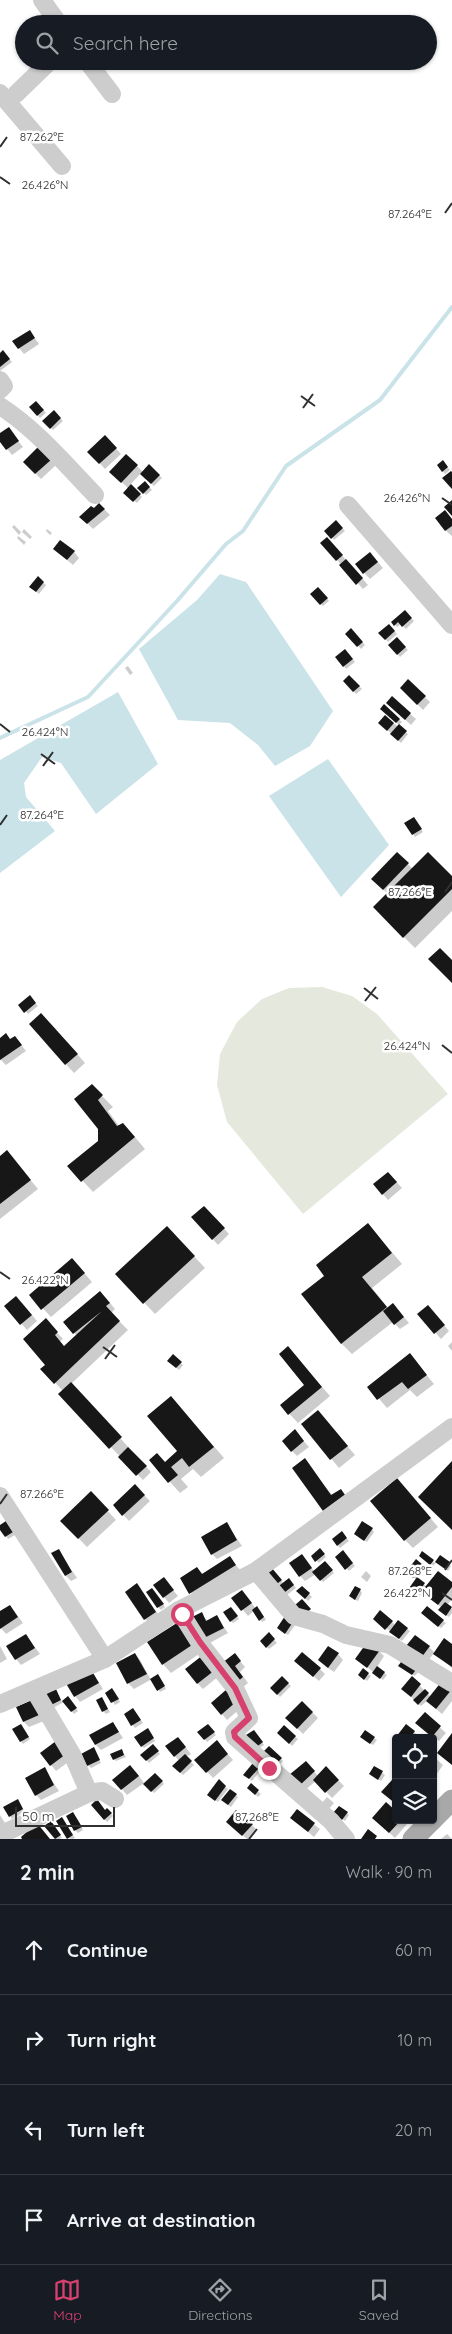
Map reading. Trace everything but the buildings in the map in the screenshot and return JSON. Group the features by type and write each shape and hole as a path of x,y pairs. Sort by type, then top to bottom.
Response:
{"main road":[{"path":"437,1816 452,1800"},
{"path":"413,1839 429,1824"}],"street":[{"path":"42,0 53,15"},
{"path":"38,70 8,93 62,166"},
{"path":"95,70 112,94"},
{"path":"0,380 4,386 0,390"},
{"path":"0,406 13,414 50,447 95,494"},
{"path":"348,506 452,625"},
{"path":"0,1704 104,1659 179,1610 256,1571 452,1427"},
{"path":"0,1496 104,1659"},
{"path":"256,1571 294,1616 323,1624 346,1635 390,1645 452,1683"},
{"path":"179,1610 200,1642 235,1688 249,1718 234,1732 235,1737 331,1821 346,1839"},
{"path":"34,1690 72,1756 89,1793"},
{"path":"0,1835 89,1793 102,1791 115,1799"}],"shaded area":[{"path":"322,987 352,996 377,1014 448,1094 303,1214 227,1122 217,1085 220,1054 237,1022 262,999 289,988"}],"water":[{"path":"220,574 246,582 333,711 310,746 275,766 258,745 230,723 178,720 139,649 197,600"},
{"path":"118,692 158,764 96,814 61,763 42,757 24,783 26,797 55,831 0,873 0,760"},
{"path":"328,759 389,845 341,897 269,796"}],"waterway":[{"path":"0,738 88,697 177,601 226,544 243,531 286,466 380,400 452,307"}],"route":[{"path":"182,1614 200,1642 235,1688 249,1718 234,1732 235,1737 269,1768"}]}
